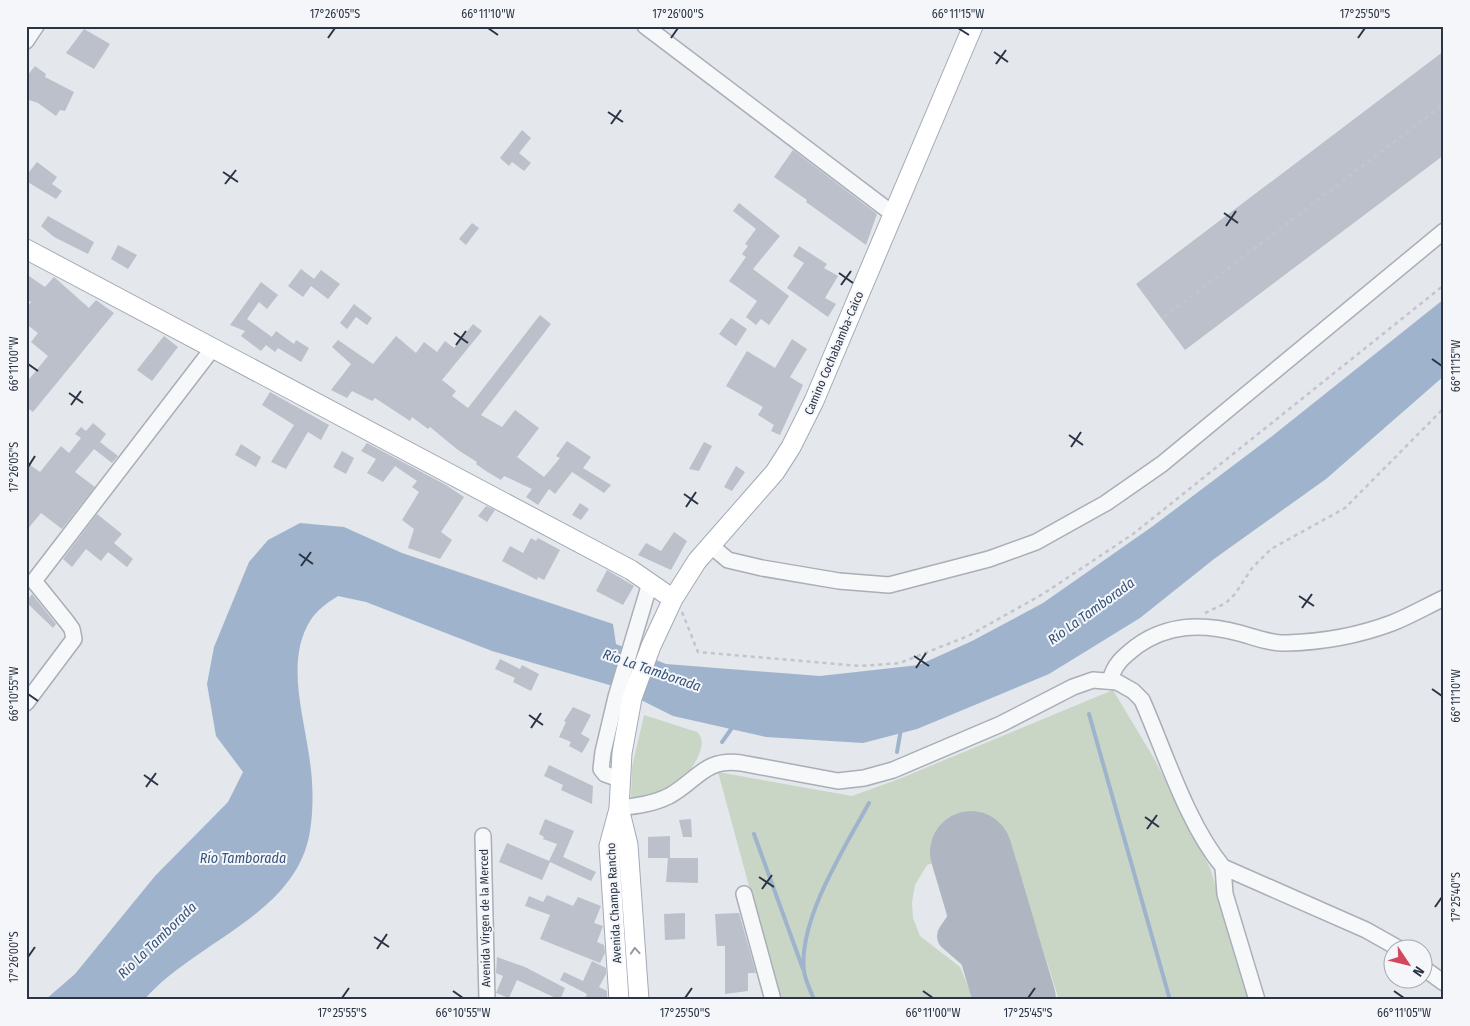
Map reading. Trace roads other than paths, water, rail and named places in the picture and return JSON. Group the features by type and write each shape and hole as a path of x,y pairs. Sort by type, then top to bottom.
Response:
{"main road":[{"name":"Camino Cochabamba-Caico","path":"624,698 641,647 697,561 775,472 792,447 814,401 973,26"},
{"path":"26,249 631,570 673,599"},
{"name":"Avenida Champa Rancho","path":"624,698 619,808 628,845 639,1000"},
{"name":"Avenida Champa Rancho","path":"619,808 609,846 619,1000"}],"street":[{"path":"26,41 36,26"},
{"path":"645,26 892,214"},
{"path":"710,545 728,560 762,568 839,581 889,585 980,562 1036,542 1106,503 1162,464 1444,231"},
{"path":"26,703 74,639 72,629 34,581 213,348"},
{"path":"641,647 650,583"},
{"path":"1110,681 1113,670 1120,658 1146,640 1168,630 1200,627 1285,643 1332,638 1391,623 1444,598"},
{"path":"619,808 646,805 668,796 684,786 702,769 726,762 741,762 838,781 864,778 893,770 1001,724 1073,686 1093,680 1117,682 1133,691 1142,700 1195,824 1208,849 1223,867 1366,930 1382,939"},
{"name":"Avenida Virgen de la Merced","path":"484,836 487,1000"},
{"path":"1223,867 1225,894 1257,1000"},
{"path":"744,894 773,1000"},
{"path":"1432,974 1444,983"}],"water":[{"name":"Río Tamborada","path":"1444,299 1444,376 1326,479 1214,559 1140,618 1049,674 917,729 863,743 766,737 673,716 613,686 492,651 366,602 338,596 322,607 310,621 303,636 299,652 298,687 309,755 312,812 310,831 301,860 286,885 265,906 241,925 165,979 144,1000 45,1000 75,974 155,876 228,802 243,772 216,736 207,684 214,647 249,562 268,540 300,523 344,527 402,553 613,624 616,644 666,664 820,676 919,665 972,641 1043,603 1153,526 1271,437"}],"waterway":[{"path":"1089,714 1170,1000"},
{"path":"722,742 734,725"},
{"path":"897,752 901,729"},
{"path":"814,1000 804,971 804,951 808,929 825,884 869,803"},
{"path":"754,834 803,969"}],"water label":[{"name":"Río La Tamborada","path":"1091,611"},
{"name":"Río La Tamborada","path":"652,670"},
{"name":"Río La Tamborada","path":"157,940"}]}
